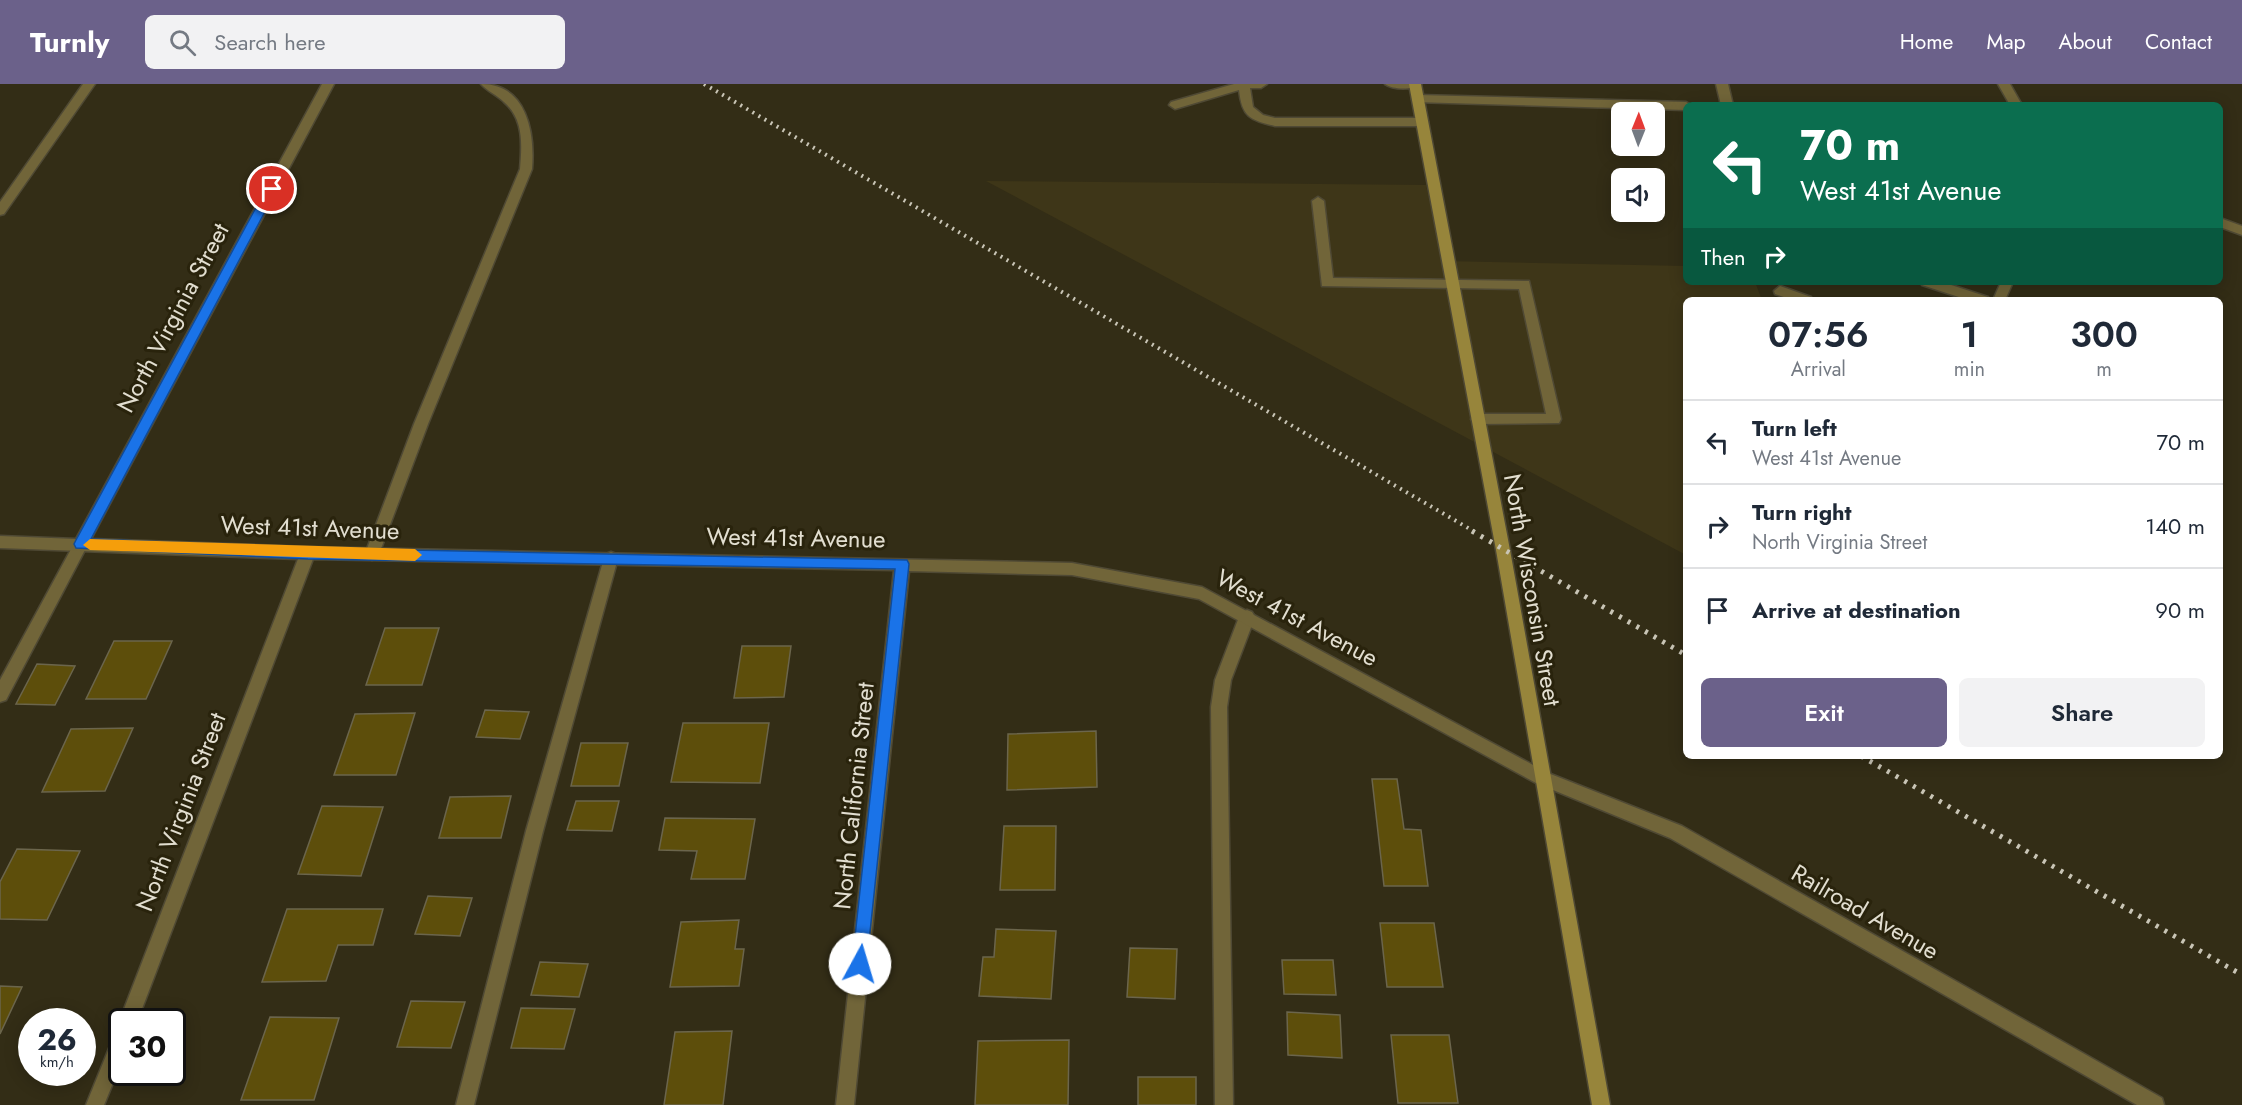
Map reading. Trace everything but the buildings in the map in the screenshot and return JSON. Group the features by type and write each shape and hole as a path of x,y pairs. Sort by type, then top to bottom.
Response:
{"street":[{"path":"0,211 89,84"},
{"name":"North Virginia Street","path":"0,695 328,84"},
{"path":"372,554 421,424 526,169 529,145 524,117 507,97 487,84"},
{"path":"1201,84 1209,95"},
{"path":"1175,105 1245,85 1261,84"},
{"path":"1391,84 1416,89 1683,106"},
{"path":"1722,84 1726,102"},
{"path":"2004,84 2014,102"},
{"path":"1245,85 1247,108 1259,118 1275,122 1422,122"},
{"name":"North Wisconsin Street","path":"1416,89 1503,550 1601,1105"},
{"path":"1318,201 1327,283 1524,284 1554,419 1478,419"},
{"path":"2223,223 2242,231"},
{"path":"1936,285 1974,297"},
{"path":"1780,291 1797,297"},
{"name":"West 41st Avenue","path":"0,542 308,553 1072,569 1202,593 1542,778"},
{"name":"North Virginia Street","path":"133,1008 308,553"},
{"path":"465,1105 502,948 558,737 611,558"},
{"name":"North California Street","path":"845,1105 902,564"},
{"path":"1224,1105 1219,706 1223,680 1246,617"},
{"name":"Railroad Avenue","path":"1542,778 1676,832 2155,1105"},
{"path":"95,1105 108,1072"}],"shaded area":[{"path":"986,181 1426,185 1443,261 1683,266 1683,285 1756,285 1761,297 1683,297 1683,553"}],"railway":[{"path":"704,84 1475,532"},
{"path":"1472,531 1683,653"},
{"path":"1866,759 2242,975"}],"slow traffic":[{"path":"90,545 415,555"}],"route":[{"path":"272,189 81,544 308,553 902,564 860,964"}]}
